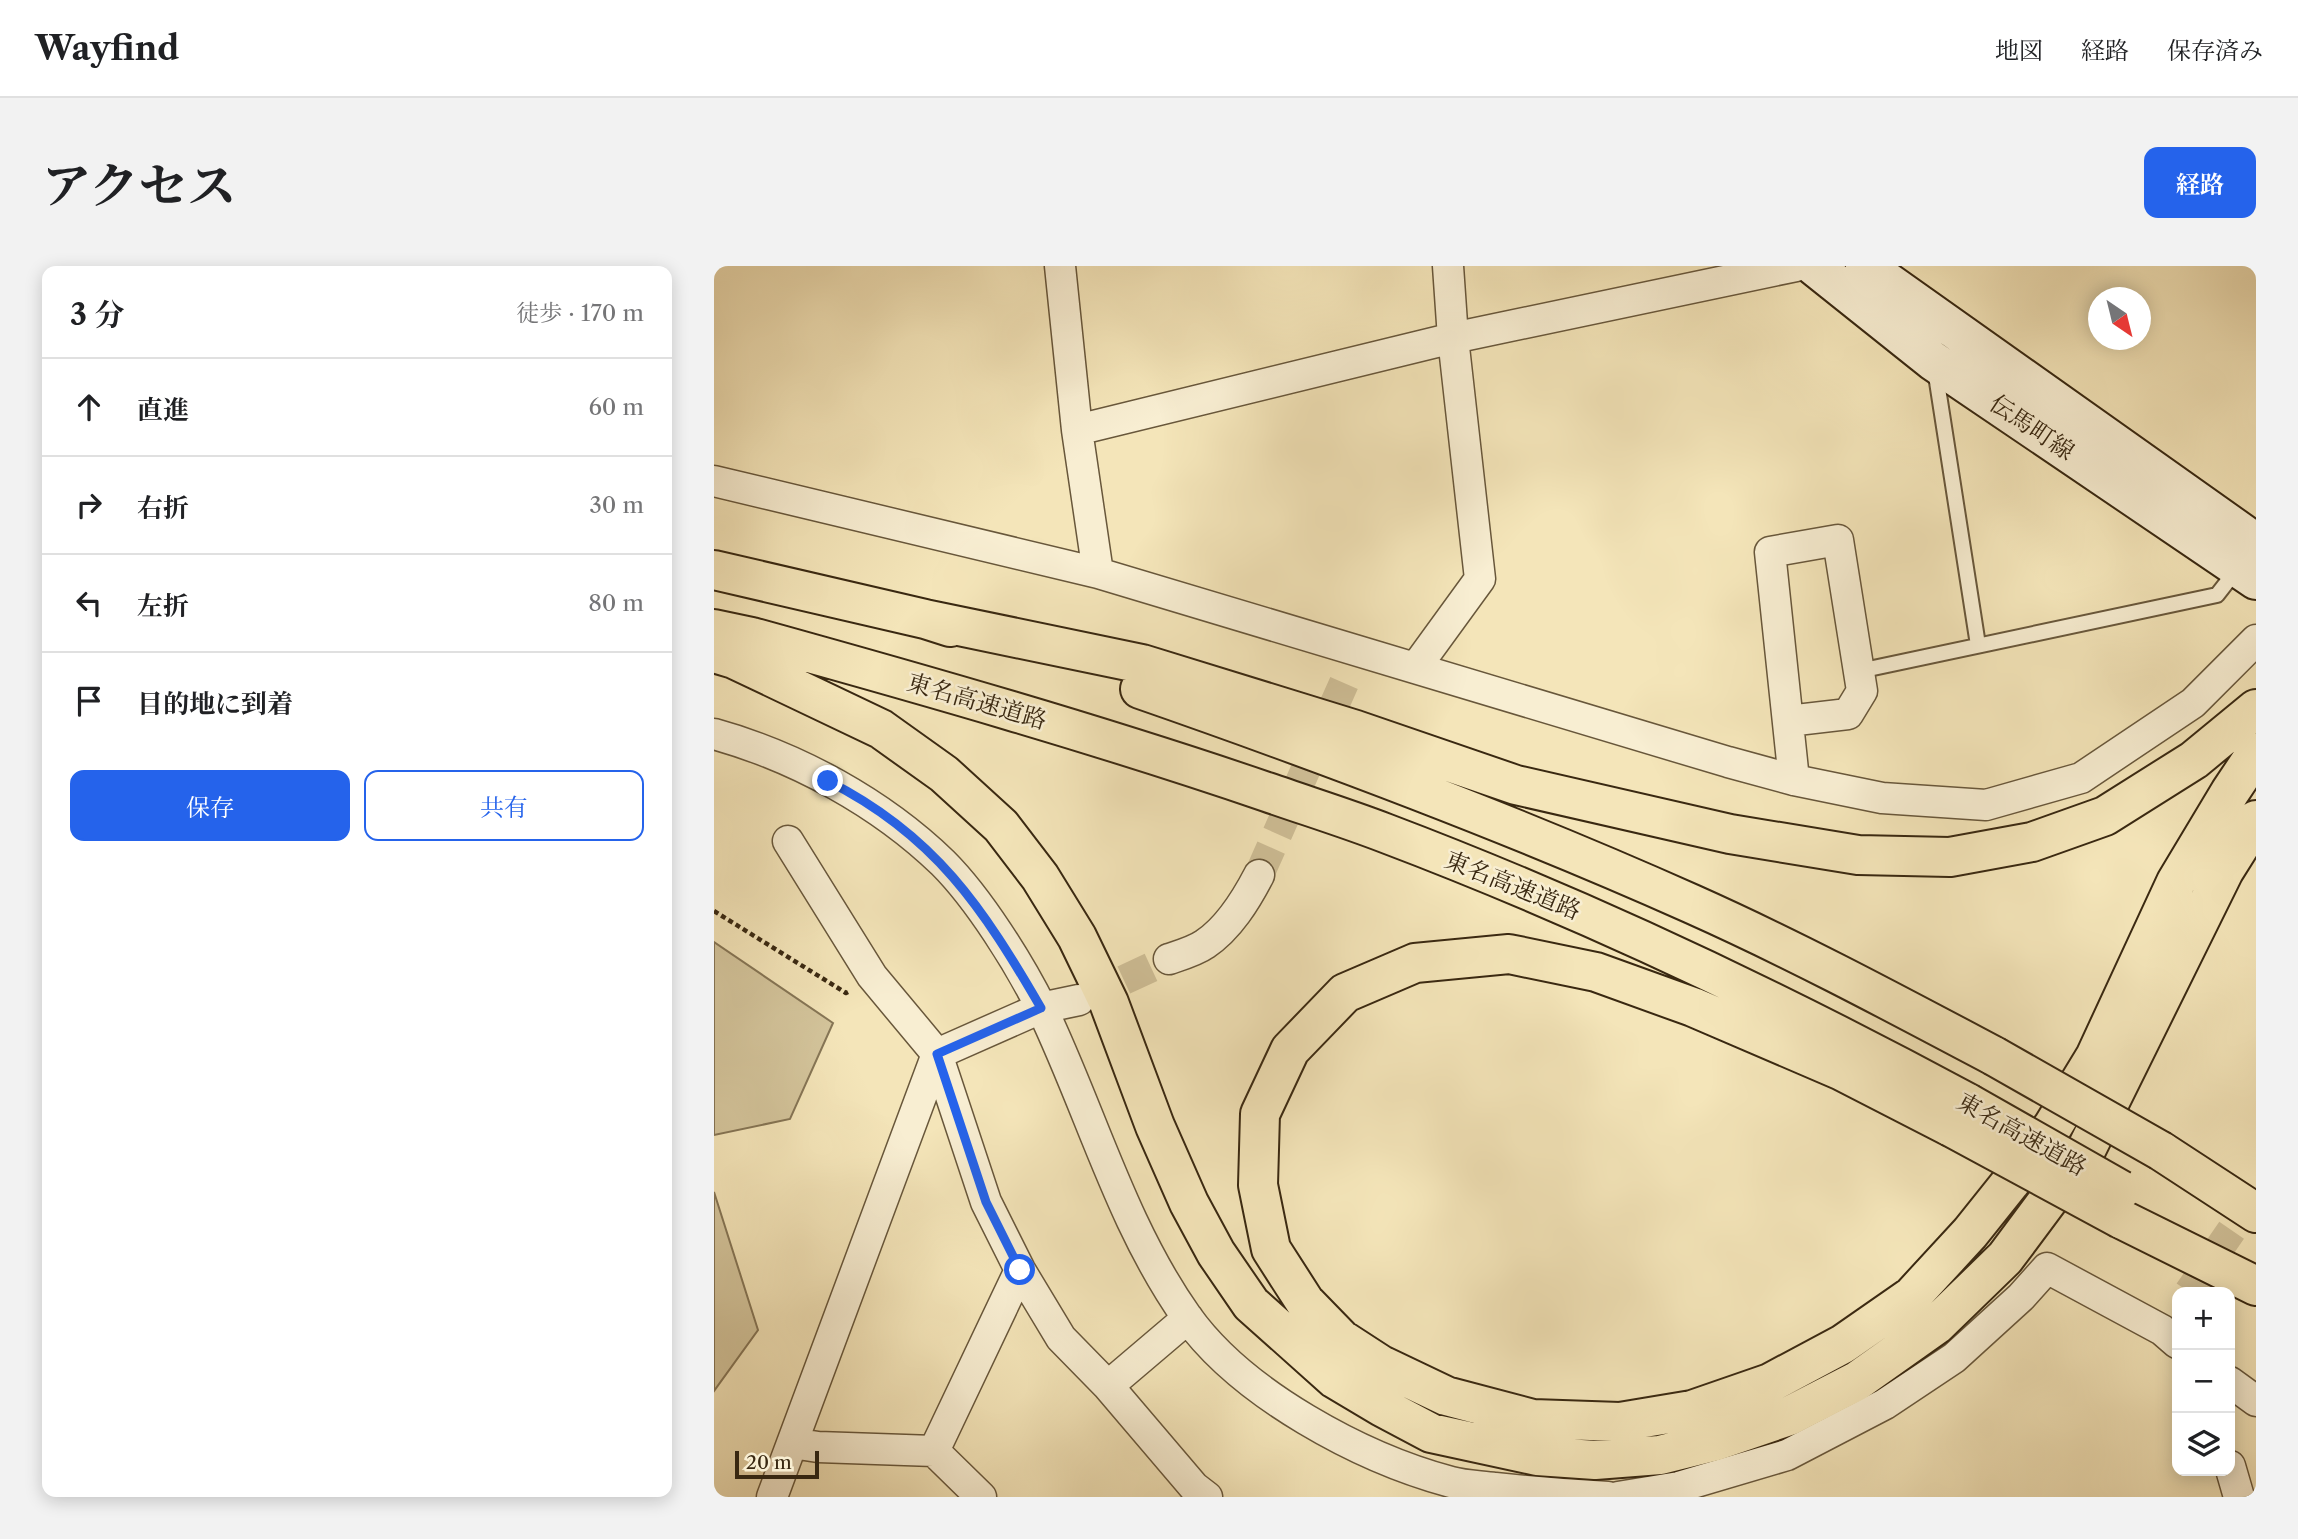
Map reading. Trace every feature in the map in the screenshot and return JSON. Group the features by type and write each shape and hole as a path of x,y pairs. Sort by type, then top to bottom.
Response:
{"highway":[{"name":"東名高速道路","path":"714,570 925,619 1089,671 1305,747 1482,815 1693,904 1864,987 1994,1056 2161,1151 2256,1213"},
{"path":"925,619 1142,664 1356,730 1516,785 1730,834 1858,855 1950,857 2032,842 2105,816 2194,760 2256,709"},
{"name":"東名高速道路","path":"714,629 1000,706 1204,771 1384,832 1562,904 1691,962 1864,1047 1960,1115 2128,1208 2256,1274"},
{"path":"714,653 734,659 881,729 944,774 1001,826 1040,877 1077,937 1110,1003 1155,1126 1189,1203 1216,1253 1251,1304 1335,1380 1431,1433 1538,1456 1608,1459 1660,1455 1716,1441 1789,1416 1857,1381 1936,1325 2005,1258 2087,1148 2224,871 2256,820"},
{"path":"1960,1115 1842,1072 1693,1007 1596,972 1509,954 1415,963 1345,993 1290,1049 1259,1114 1258,1185 1270,1249 1305,1302 1341,1339 1381,1364 1446,1396 1533,1419 1620,1422 1692,1410 1770,1383 1843,1344 1912,1296 1970,1233 2017,1173 2053,1126 2095,1057 2176,882 2256,753"},
{"path":"2128,1208 2256,1286"}],"street":[{"path":"1060,266 1077,430 1098,573"},
{"path":"1416,667 1480,579 1453,338 1448,266"},
{"path":"1077,430 1453,338 1797,266"},
{"name":"伝馬町線","path":"1814,266 1933,361 2250,563"},
{"name":"伝馬町線","path":"1881,270 2250,563"},
{"path":"714,481 1098,573 1350,662 1416,667 1794,780 1882,798 1986,805 2081,778 2193,703 2256,640"},
{"path":"1788,721 1848,714 1862,691 1838,540 1770,552 1794,780"},
{"path":"714,734 748,743 828,781 893,820 944,864 977,904 1041,1008 1137,1234 1188,1318 1243,1375 1317,1426 1454,1490 1608,1497"},
{"path":"788,841 872,976 937,1054 986,1202 1020,1270 1061,1338 1108,1386 1194,1487 1207,1497"},
{"path":"1170,959 1205,945 1247,899 1259,875"},
{"path":"772,1497 937,1054 1041,1008 1079,1000"},
{"path":"1618,1497 1679,1487 1787,1455 1885,1404 1954,1358 2021,1297 2048,1268 2172,1327"},
{"path":"934,1451 1020,1270"},
{"path":"1108,1386 1188,1318"},
{"path":"2235,1386 2256,1401"},
{"path":"793,1443 818,1447 934,1451 981,1497"},
{"path":"2233,1476 2239,1497"}],"lane":[{"path":"1933,361 1978,645"},
{"path":"1859,671 2217,595 2250,563"}],"path":[{"path":"714,911 846,993 872,976"}],"shaded area":[{"path":"714,942 833,1023 790,1119 714,1135"},
{"path":"714,1192 758,1330 714,1391"}],"tunnel":[{"path":"1259,875 1348,674"},
{"path":"1083,999 1169,959"},
{"path":"2192,1287 2256,1195"}],"route":[{"path":"828,781 893,820 944,864 977,904 1041,1008 937,1054 986,1202 1020,1270"}]}
